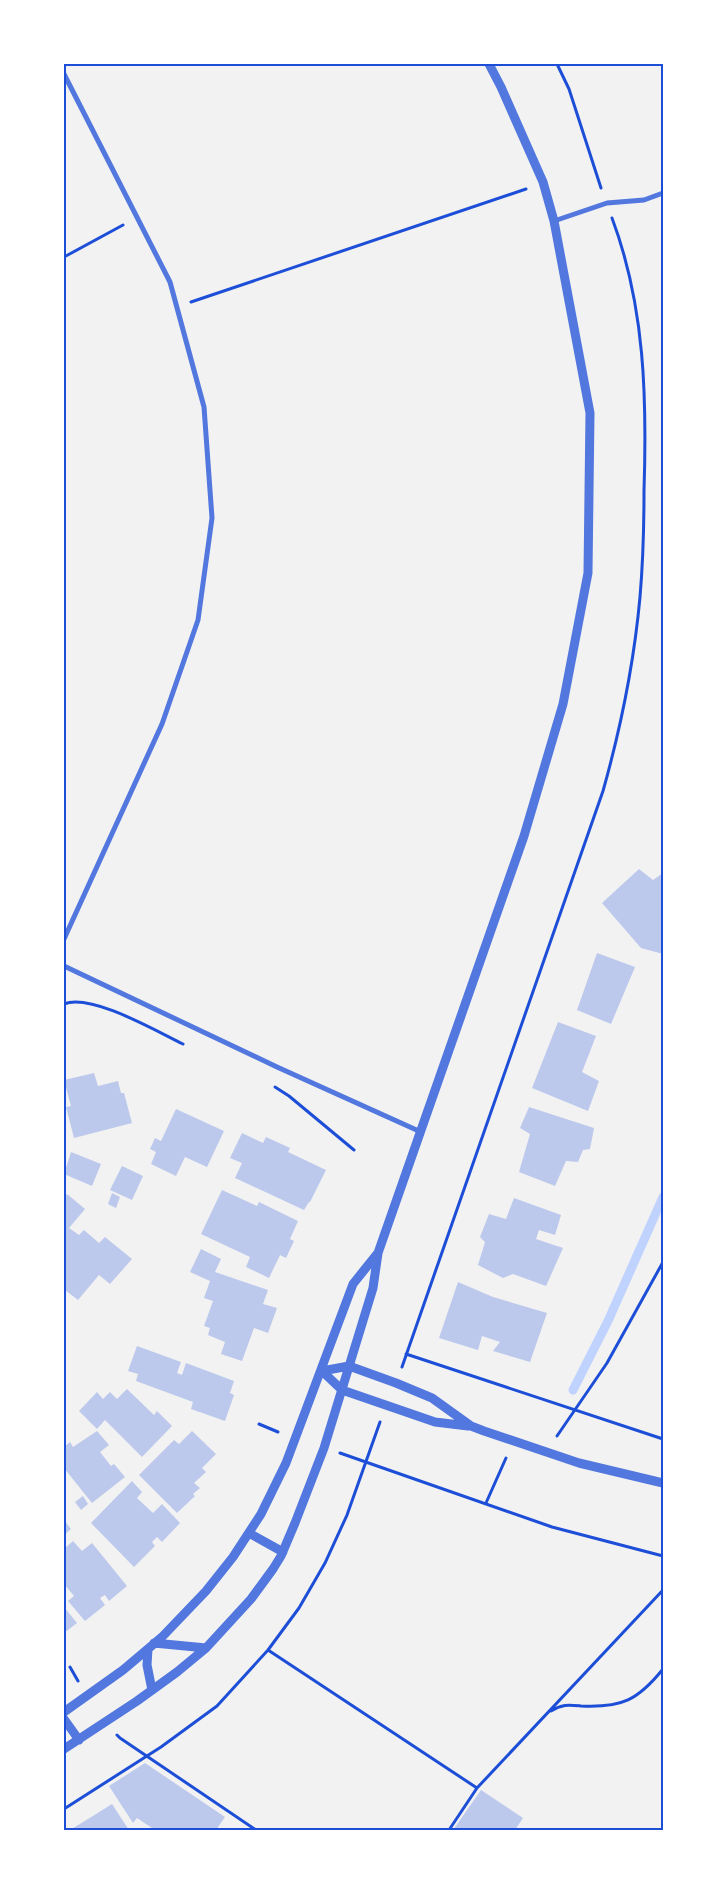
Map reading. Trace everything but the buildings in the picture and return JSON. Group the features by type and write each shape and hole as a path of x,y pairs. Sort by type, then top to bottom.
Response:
{"street":[{"path":"64,1749 152,1690 206,1648 251,1599 283,1552 324,1448 373,1288 378,1253 422,1132 524,836 563,704 588,574 590,413 554,221 543,182 489,64"},
{"path":"64,74 170,282 204,407 212,518 198,620 162,724 64,939"},
{"path":"554,221 607,203 644,200 663,193"},
{"path":"64,966 277,1067 422,1132"},
{"path":"64,1712 123,1670 151,1646 206,1591 234,1557 264,1509 286,1463 353,1284 378,1253"},
{"path":"322,1371 349,1366 432,1398 471,1426"},
{"path":"322,1371 342,1390 435,1422 471,1426 579,1463 663,1483"},
{"path":"250,1533 283,1552"},
{"path":"151,1646 206,1648"},
{"path":"151,1646 148,1665 152,1690"},
{"path":"64,1719 79,1740"}],"path":[{"path":"558,64 569,89 600,184"},
{"path":"177,308 196,299 488,203 543,182"},
{"path":"64,256 137,218"},
{"path":"400,1372 603,791 627,696 642,578 646,406 638,318 626,264 613,221"},
{"path":"64,1004 91,1003 115,1012 192,1048"},
{"path":"268,1083 289,1096 354,1150"},
{"path":"547,1451 607,1363 663,1262"},
{"path":"406,1354 663,1439"},
{"path":"64,1809 146,1756 217,1706 268,1650 299,1608 325,1563 347,1515 382,1416"},
{"path":"486,1503 504,1466 511,1440"},
{"path":"366,1462 570,1532 663,1556"},
{"path":"449,1830 477,1788 663,1590"},
{"path":"268,1650 477,1788"},
{"path":"548,1712 568,1704 580,1706 609,1705 624,1702 648,1687 663,1670"},
{"path":"146,1756 256,1830"}],"waterway":[{"path":"573,1390 608,1321 663,1197"}]}
